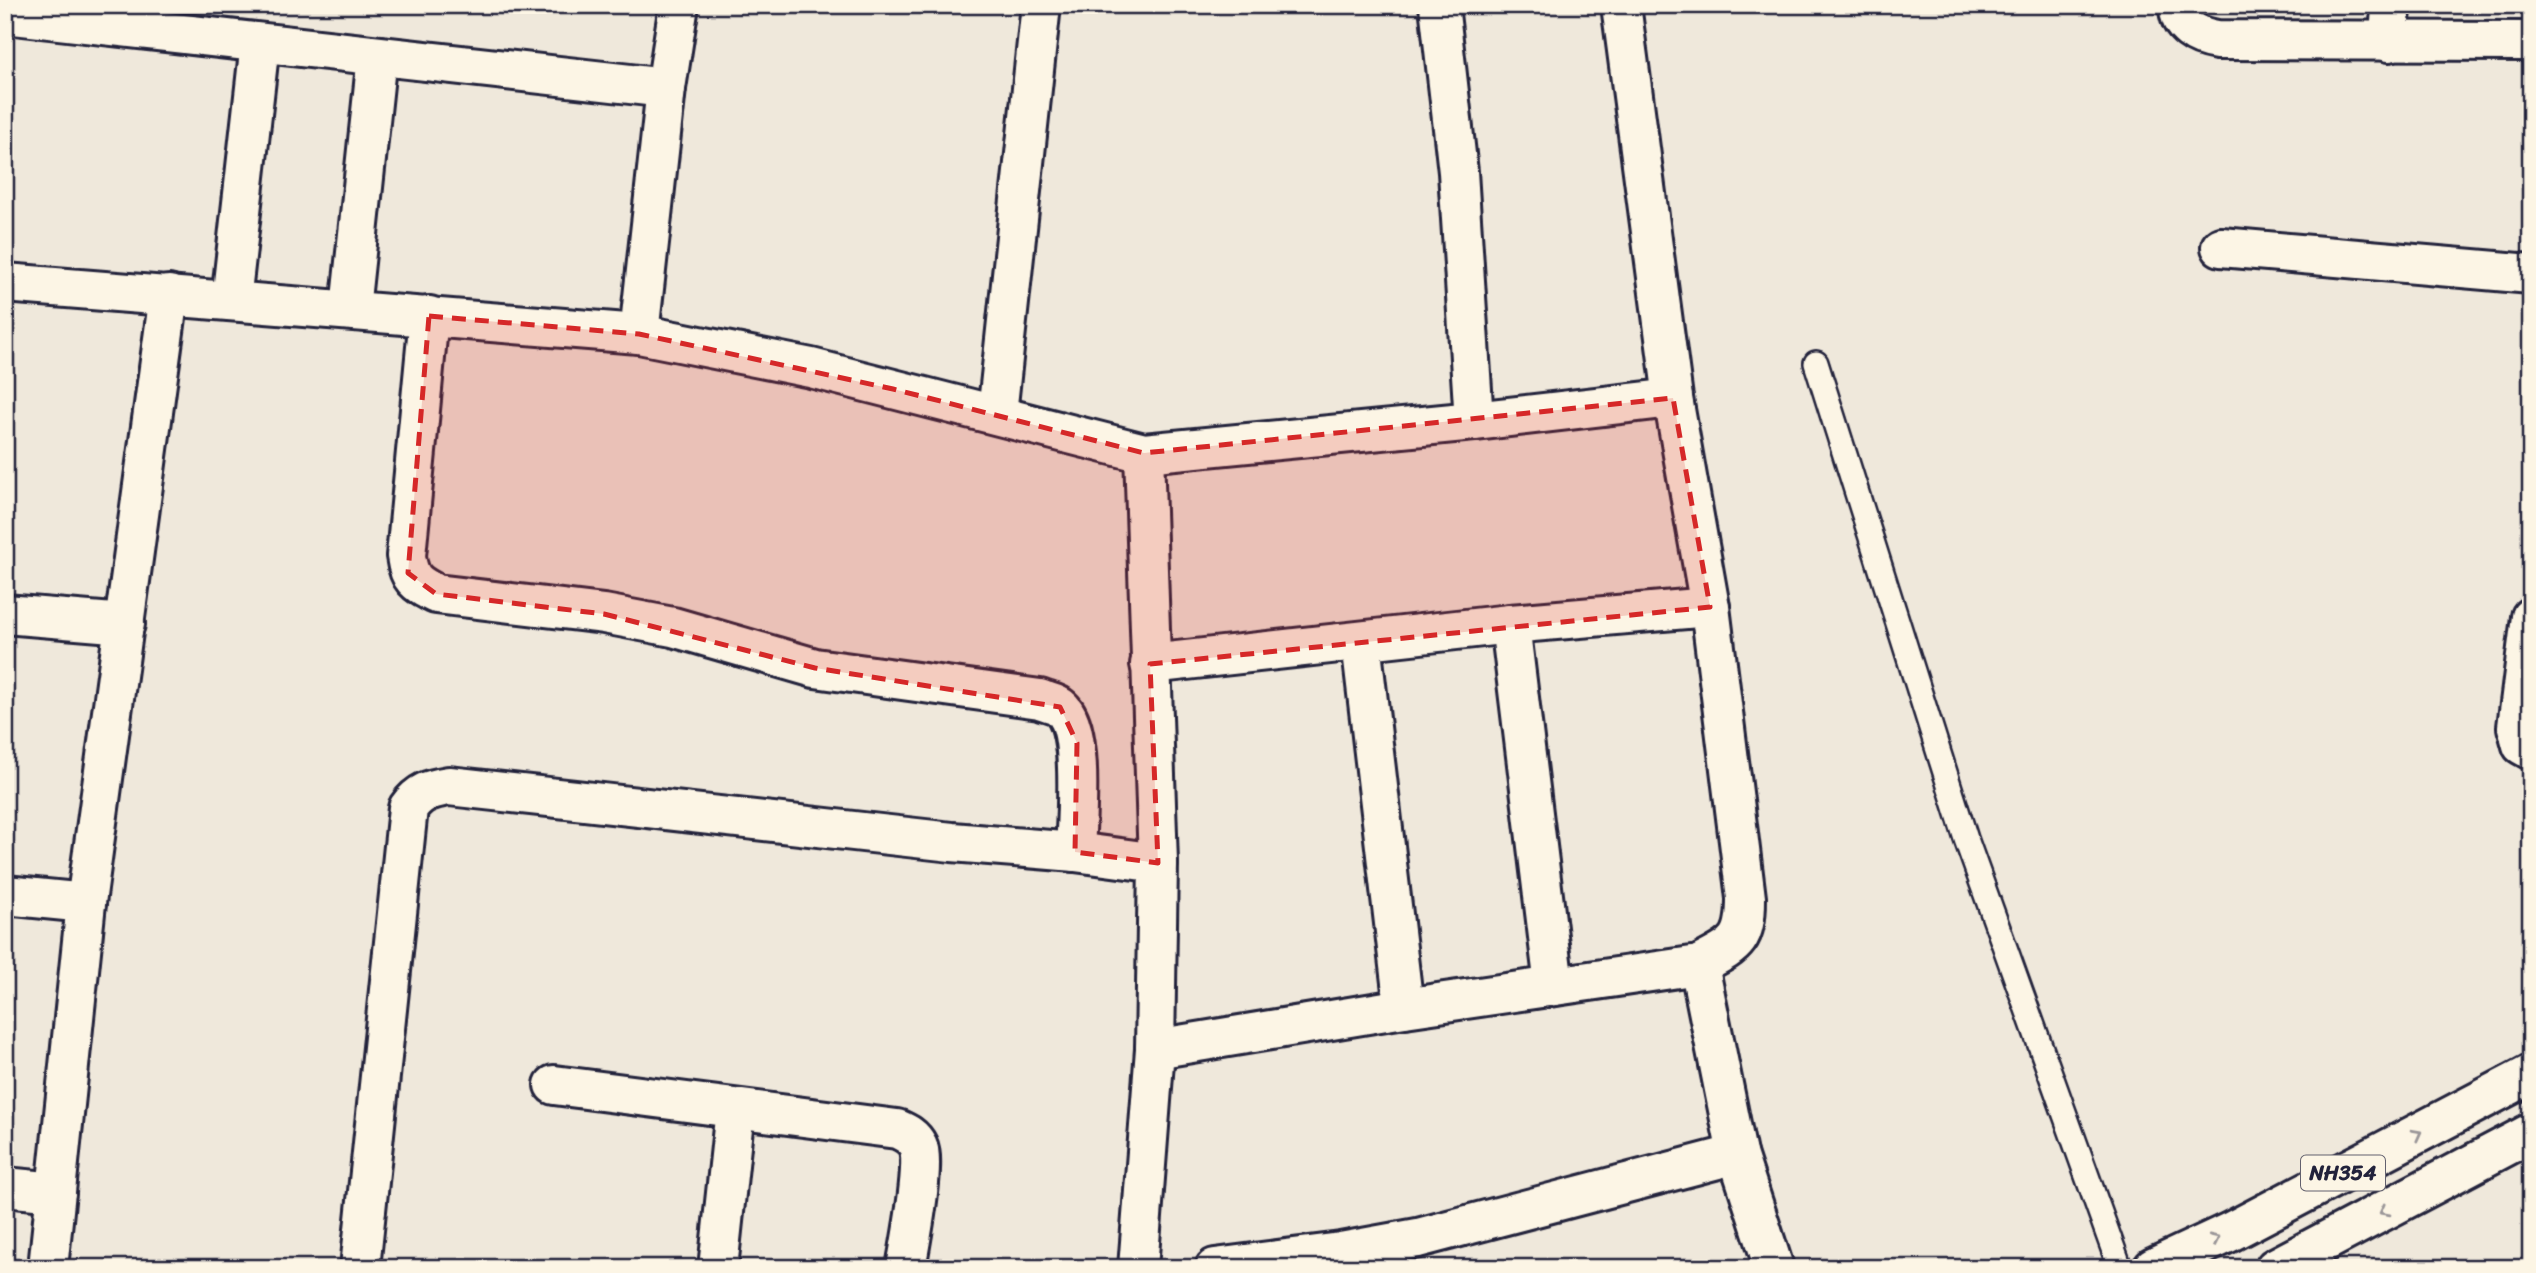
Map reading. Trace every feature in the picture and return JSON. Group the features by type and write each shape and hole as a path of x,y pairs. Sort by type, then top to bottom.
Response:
{"main road":[{"path":"639,334 666,88 679,5"},
{"path":"997,414 1041,5"},
{"path":"1439,5 1458,172 1474,421"},
{"path":"1156,1049 1404,1008 1699,965 1728,949 1739,939 1746,924 1746,898 1710,607 1673,398 1621,5"},
{"path":"2179,5 2185,24 2204,38 2217,40 2390,23 2531,41"},
{"path":"5,14 666,88"},
{"path":"231,300 260,43"},
{"path":"350,309 377,56"},
{"path":"2221,247 2531,274"},
{"path":"5,283 639,334 811,368 1144,453 1474,421 1673,398"},
{"path":"48,1268 86,903 169,295"},
{"path":"429,316 406,556 408,573 419,585 436,594 604,614 673,627 815,668 1040,699 1060,707 1072,722 1077,743 1075,852"},
{"path":"1139,1268 1156,1049 1158,863 1144,453"},
{"path":"1150,664 1510,624 1710,607"},
{"path":"5,614 125,624"},
{"path":"2531,617 2517,727 2522,744 2531,750"},
{"path":"1510,624 1554,986"},
{"path":"1361,642 1404,1008"},
{"path":"360,1268 408,808 414,799 426,790 449,786 1158,863"},
{"path":"5,895 86,903"},
{"path":"1699,965 1737,1154 1774,1268"},
{"name":"NH354","path":"2153,1268 2230,1232 2531,1074"},
{"path":"554,1085 897,1129 911,1135 920,1148 920,1167 906,1268"},
{"path":"718,1268 735,1109"},
{"name":"NH354","path":"2275,1268 2531,1133"},
{"path":"1215,1268 1340,1252 1418,1238 1737,1154"},
{"path":"5,1187 56,1192"}],"lane":[{"path":"1816,363 1966,839 2120,1268"}],"highlighted area":[{"path":"429,316 639,334 893,389 1144,453 1673,398 1710,607 1150,664 1158,863 1075,852 1077,743 1060,707 815,668 604,614 436,594 408,573"}]}
